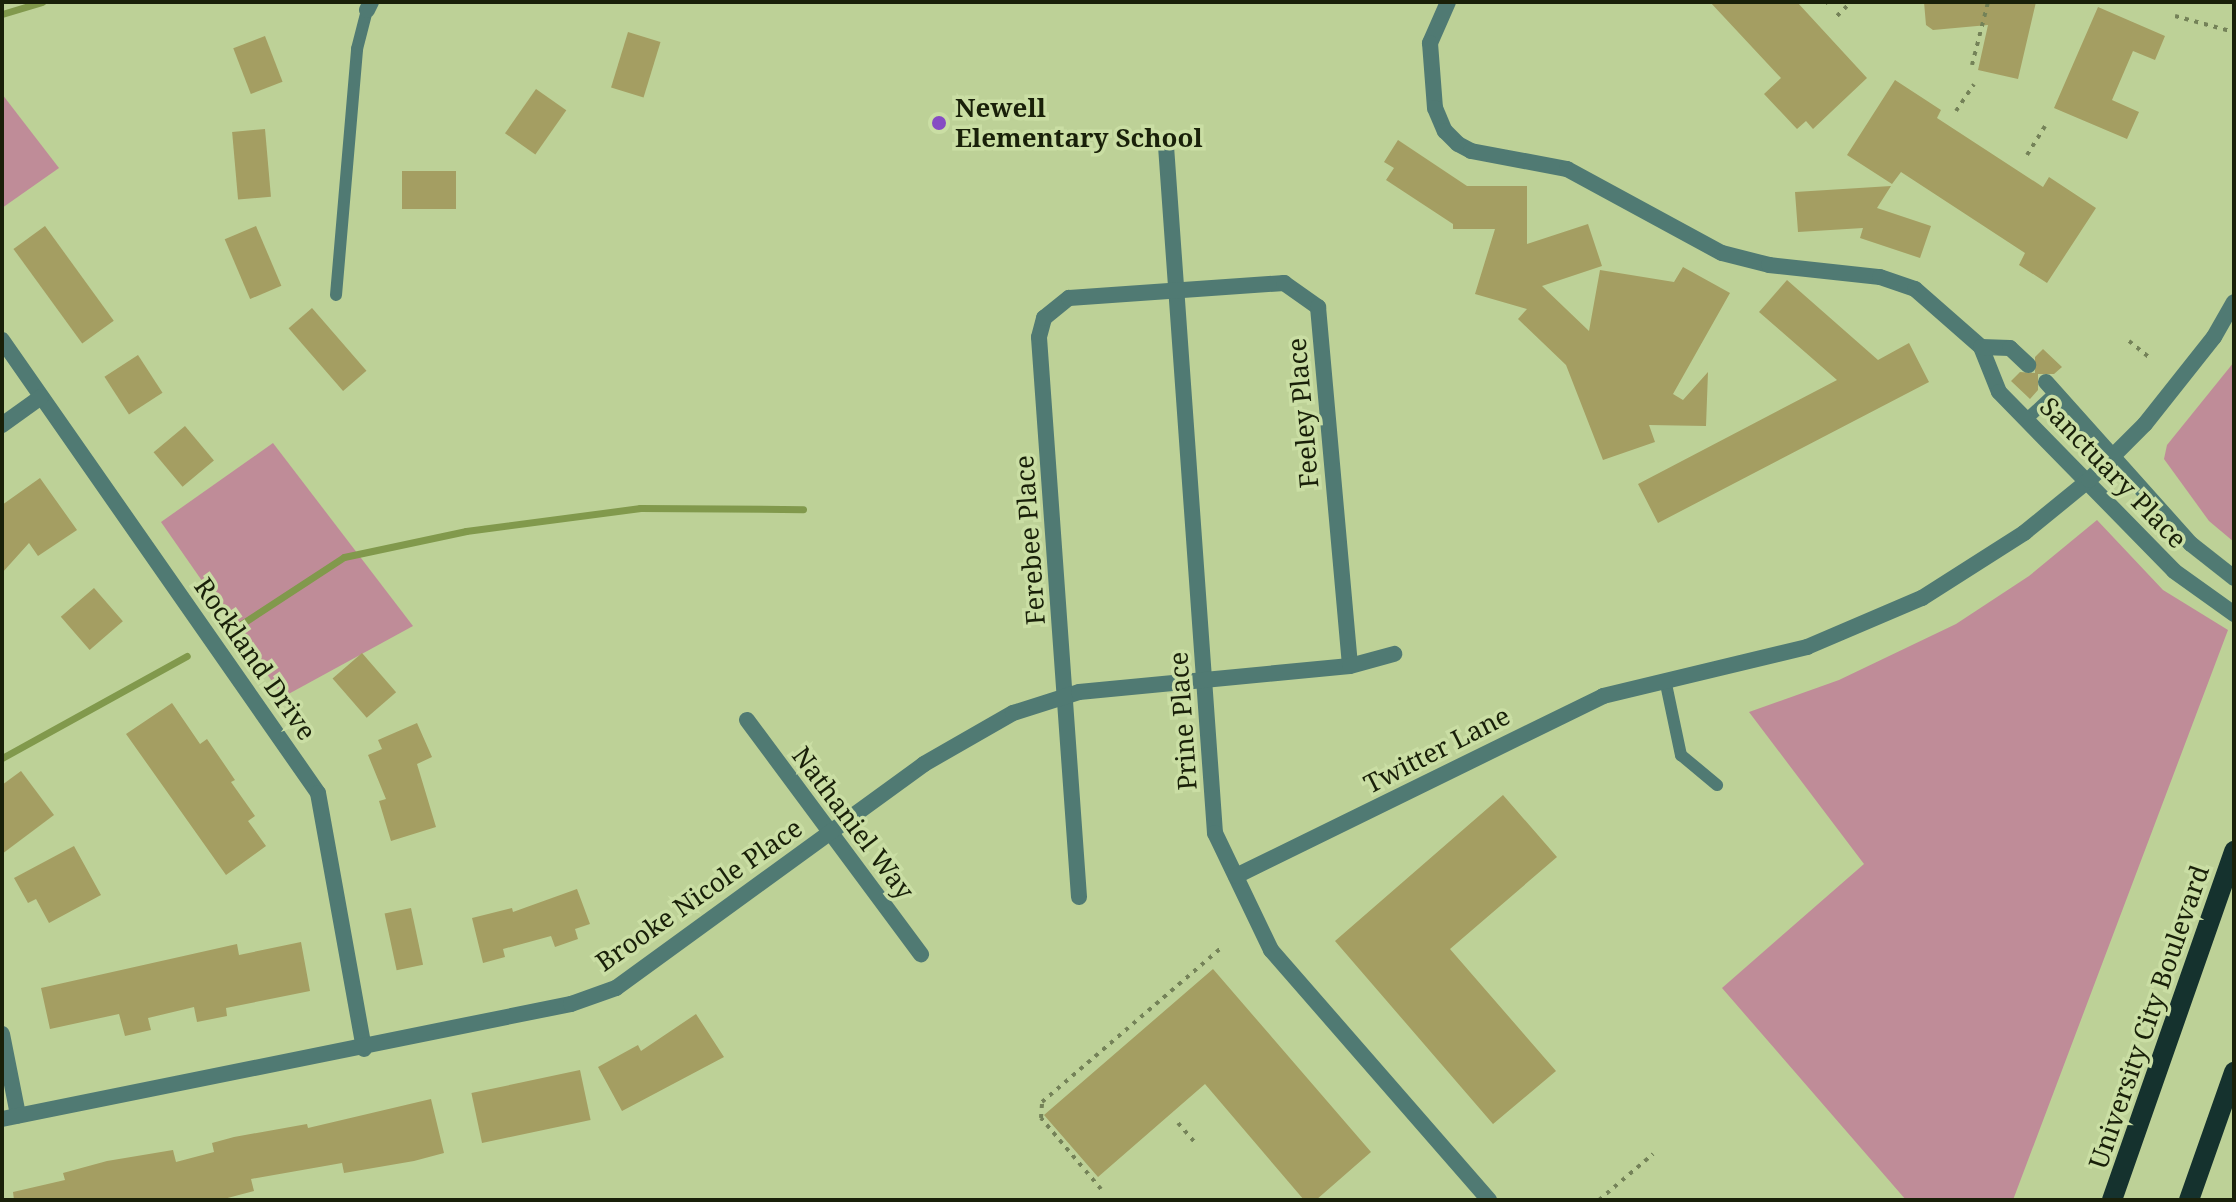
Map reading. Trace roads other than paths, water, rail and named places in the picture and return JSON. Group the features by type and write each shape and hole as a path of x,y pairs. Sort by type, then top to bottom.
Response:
{"main road":[{"name":"University City Boulevard","path":"2112,1200 2234,851"},
{"path":"2189,1200 2234,1072"}],"street":[{"name":"Sanctuary Place","path":"1448,2 1430,43 1435,108 1445,131 1458,144 1471,151 1567,169 1722,253 1769,265 1880,277 1915,289 1981,347 1999,392 2089,480 2174,571 2234,614"},
{"name":"Prine Place","path":"1166,146 1215,833 1271,950 1489,1200"},
{"name":"Feeley Place","path":"1175,289 1284,283 1318,307 1350,666"},
{"name":"Ferebee Place","path":"1079,897 1039,337 1044,318 1069,298 1175,289"},
{"path":"2089,480 2206,347 2234,302"},
{"name":"Rockland Drive","path":"2,340 318,793 364,1049"},
{"name":"Sanctuary Place","path":"1981,347 2010,348 2028,365"},
{"name":"Sanctuary Place","path":"2051,387 2191,544 2234,578"},
{"path":"2,425 41,397"},
{"name":"Twitter Lane","path":"1236,876 1603,696 1666,684 1807,647 1922,598 2024,533 2089,480"},
{"name":"Brooke Nicole Place","path":"10,1117 364,1049 571,1004 616,988 924,764 1013,713 1064,697 1350,666 1394,654"},
{"name":"Nathaniel Way","path":"747,720 921,954"},
{"path":"2,1034 10,1117"}],"lane":[{"path":"336,295 357,49 369,6"},
{"path":"2027,419 2051,387"},
{"path":"1666,684 1681,755 1717,785"}],"waterway":[{"path":"2,14 42,2"},
{"path":"240,625 344,557 466,531 640,508 803,509"},
{"path":"2,758 187,656"}],"place":[{"name":"Newell Elementary School","path":"939,123"}]}
